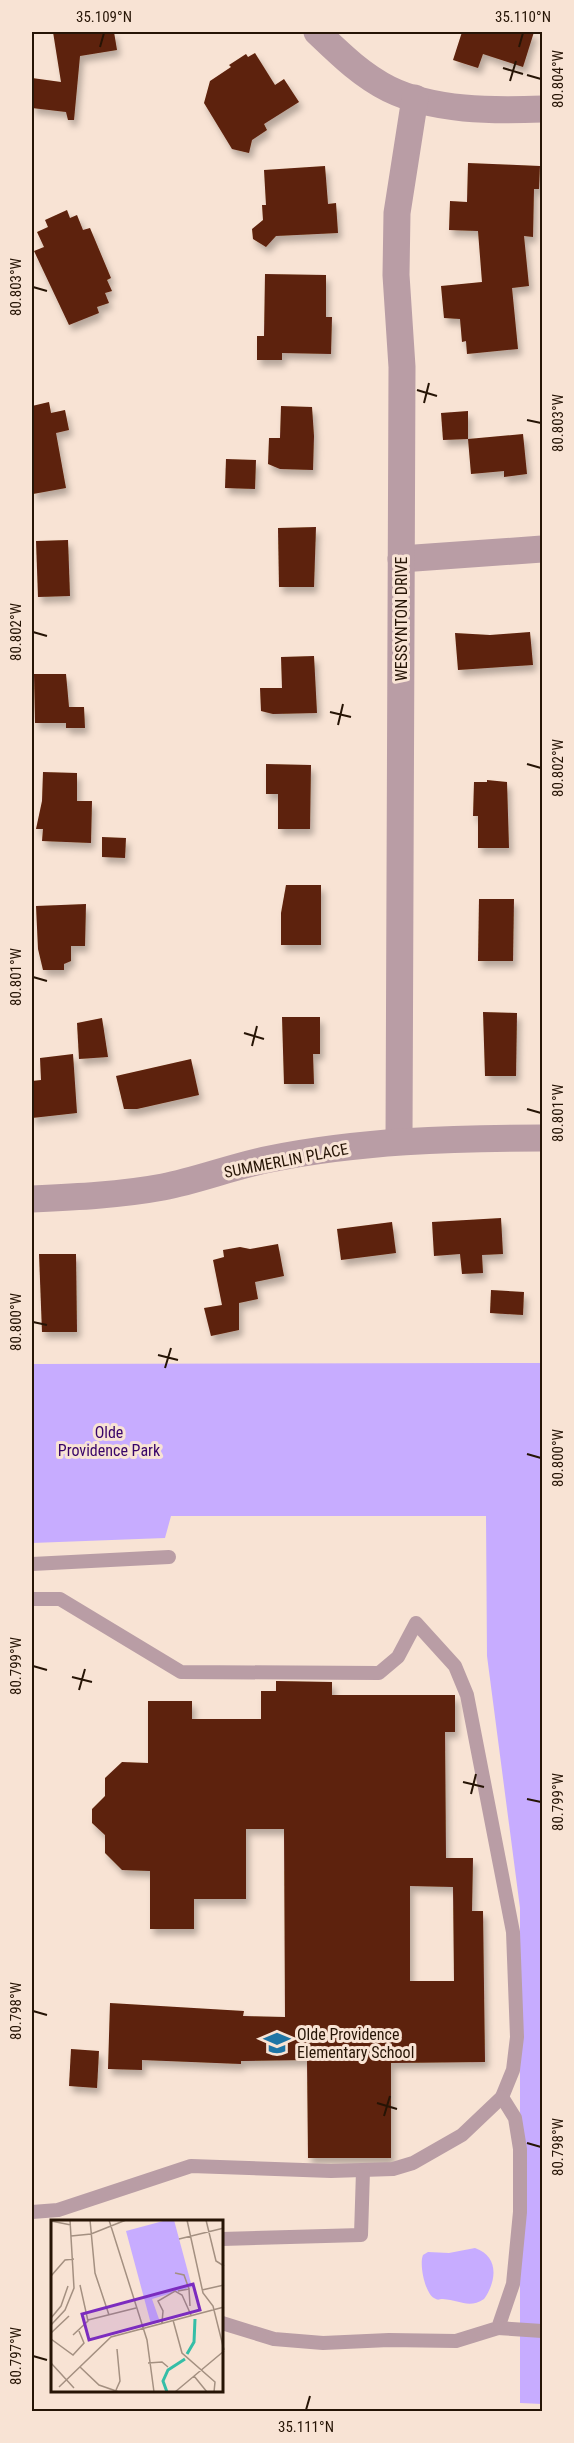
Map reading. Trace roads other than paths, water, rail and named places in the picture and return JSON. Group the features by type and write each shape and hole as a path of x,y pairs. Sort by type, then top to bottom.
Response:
{"street":[{"path":"317,32 353,66 388,89 415,99 450,106 543,109"},
{"name":"WESSYNTON DRIVE","path":"399,1141 402,367 396,275 397,213 415,99"},
{"path":"401,559 543,549"},
{"name":"SUMMERLIN PLACE","path":"32,1198 99,1196 165,1186 268,1160 399,1141 543,1138"}],"lane":[{"path":"32,1564 169,1557"},
{"path":"32,1599 60,1599 181,1672 379,1672 398,1657 416,1623 455,1666 467,1695 513,1932 517,2037 513,2070 502,2097 462,2135 413,2163 393,2169 363,2170 191,2166 61,2216 32,2212"},
{"path":"498,2328 513,2284 520,2212 520,2149 515,2118 502,2097"},
{"path":"224,2239 361,2235 363,2170"},
{"path":"224,2324 274,2339 323,2343 389,2340 456,2341 498,2328 543,2331"}],"place":[{"name":"Olde Providence Elementary School","path":"277,2043"}],"park label":[{"name":"Olde Providence Park","path":"109,1441"}]}
